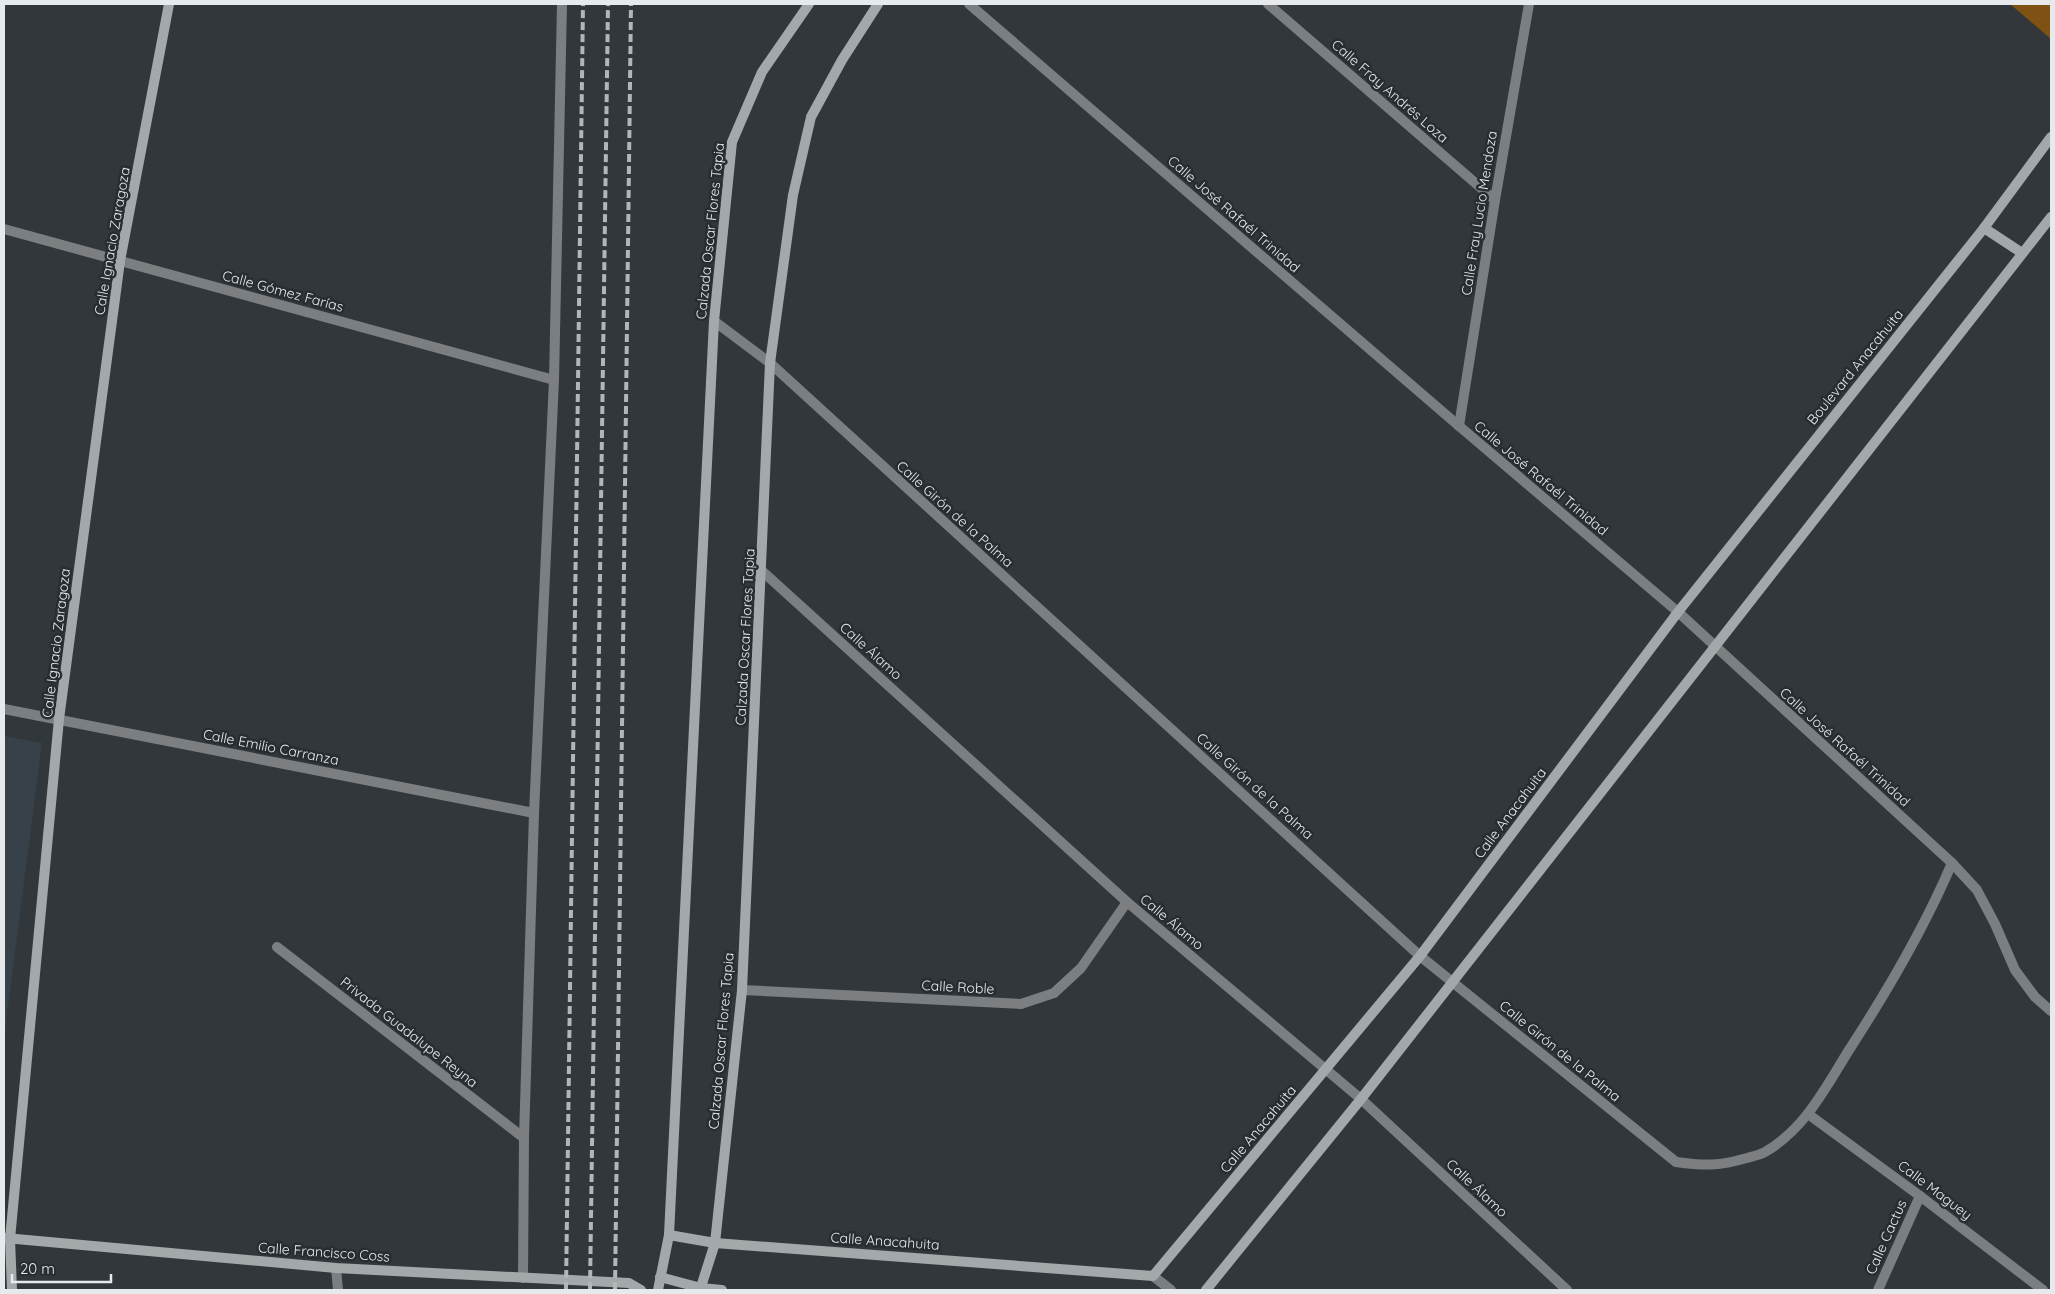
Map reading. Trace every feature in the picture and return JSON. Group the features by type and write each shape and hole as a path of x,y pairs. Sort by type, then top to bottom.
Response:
{"street":[{"name":"Calle Ignacio Zaragoza","path":"12,1290 7,1238 59,719 120,261 170,4"},
{"path":"523,1278 524,1138 534,813 554,380 562,4"},
{"name":"Calzada Oscar Flores Tapia","path":"658,1290 669,1235 714,321 732,142 762,72 809,4"},
{"name":"Calzada Oscar Flores Tapia","path":"701,1289 715,1243 742,990 770,363 793,195 811,117 842,60 878,4"},
{"name":"Calle José Rafaél Trinidad","path":"970,4 1458,426 1678,612 1952,863 1976,890 1995,924 2015,970 2035,997 2051,1011"},
{"name":"Calle Fray Andrés Loza","path":"1268,4 1495,200"},
{"name":"Calle Fray Lucio Mendoza","path":"1458,426 1529,4"},
{"name":"Boulevard Anacahuita","path":"1678,612 1984,228 2051,137"},
{"path":"1206,1290 1360,1099 2051,217"},
{"path":"1984,228 2022,253"},
{"name":"Calle Gómez Farías","path":"4,229 554,380"},
{"name":"Calle Girón de la Palma","path":"714,321 770,363 1420,956 1676,1162 1703,1166 1727,1164 1764,1153 1785,1138 1808,1114 1894,980 1923,926 1952,863"},
{"name":"Calle Álamo","path":"762,571 1127,902 1360,1099 1567,1290"},
{"name":"Calle Anacahuita","path":"669,1235 715,1243 1153,1276 1420,956 1678,612"},
{"name":"Calle Emilio Carranza","path":"4,709 534,813"},
{"name":"Calle Roble","path":"742,990 1021,1004 1054,993 1081,968 1127,902"},
{"name":"Privada Guadalupe Reyna","path":"277,947 524,1138"},
{"name":"Calle Maguey","path":"1808,1114 1920,1196 2043,1290"},
{"name":"Calle Cactus","path":"1878,1290 1920,1196"},
{"name":"Calle Francisco Coss","path":"7,1238 336,1268 630,1282 641,1290"},
{"path":"336,1268 338,1290"},
{"path":"1153,1276 1171,1290"},
{"path":"660,1277 701,1289 722,1290"}],"shaded area":[{"path":"2010,4 2051,4 2051,39"},
{"path":"4,736 42,743 4,1038"}],"railway":[{"path":"566,1290 583,4"},
{"path":"590,1290 608,4"},
{"path":"615,1290 631,4"}]}
